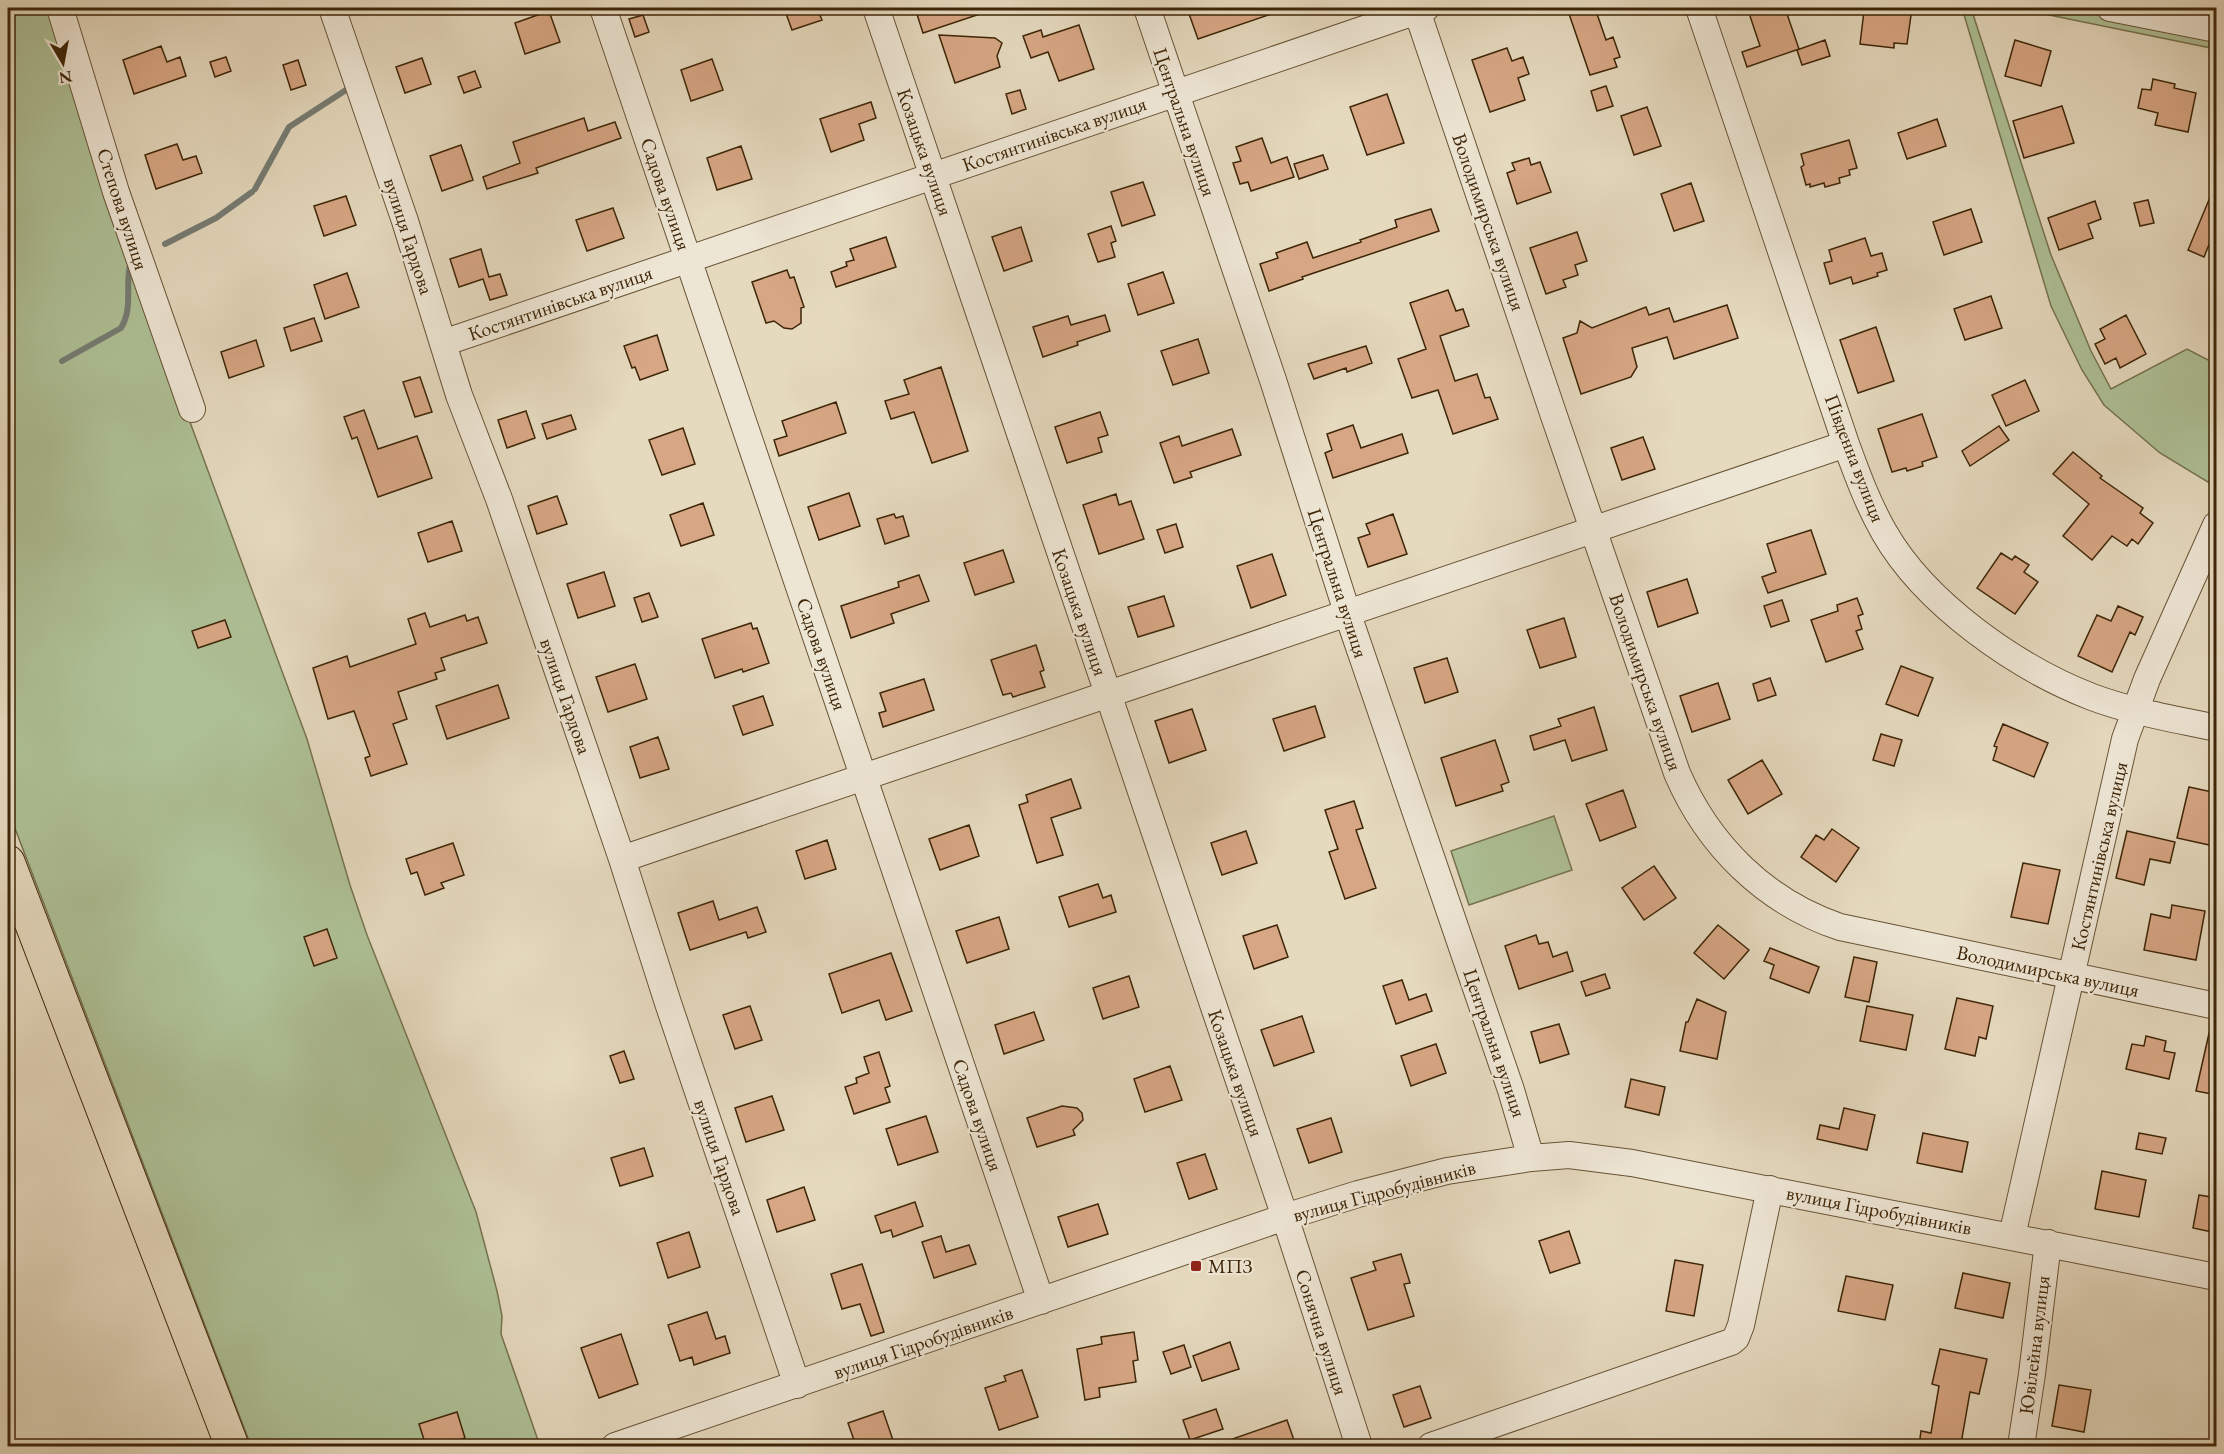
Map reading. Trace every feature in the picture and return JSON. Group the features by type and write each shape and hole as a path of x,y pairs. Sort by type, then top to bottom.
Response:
{"main road":[{"path":"8,862 232,1446"}],"street":[{"name":"Степова вулиця","path":"60,8 116,192 192,409"},
{"name":"вулиця Гардова","path":"332,8 405,221 469,424 499,499 622,859 668,1003 797,1385"},
{"name":"Садова вулиця","path":"603,8 1041,1301"},
{"name":"Козацька вулиця","path":"876,8 1285,1217"},
{"name":"Центральна вулиця","path":"1147,8 1273,380 1347,612 1514,1098 1531,1158"},
{"name":"Костянтинівська вулиця","path":"443,343 1420,8"},
{"name":"Володимирська вулиця","path":"1420,8 1593,529 1682,783 1708,828 1738,865 1779,899 1818,920 1840,927 2217,1006"},
{"name":"Південна вулиця","path":"1699,8 1846,444 1884,533 1905,562 1938,598 1991,642 2039,672 2094,697 2134,711 2217,728"},
{"path":"2110,8 2217,29"},
{"path":"622,859 1846,444"},
{"name":"Костянтинівська вулиця","path":"2012,1236 2116,773 2134,711 2217,525"},
{"name":"вулиця Гідробудівників","path":"615,1446 1285,1217 1415,1178 1531,1158 1569,1155 1608,1160 1770,1189 2217,1276"},
{"path":"1431,1446 1731,1342 1736,1338 1741,1325 1770,1189"},
{"name":"Сонячна вулиця","path":"1285,1217 1359,1446"},
{"name":"Ювілейна вулиця","path":"2021,1446 2048,1243"}],"green space":[{"path":"8,8 49,8 173,376 307,739 367,935 476,1212 497,1291 502,1316 501,1334 540,1446 251,1446 8,810"},
{"path":"1962,8 1971,8 2051,255 2091,351 2111,389 2187,349 2216,364 2216,487 2160,453 2104,405 2082,370 2051,306"},
{"path":"2015,8 2064,8 2216,38 2216,49"},
{"path":"1554,816 1572,870 1469,905 1451,851"}],"building":[{"path":"784,8 817,8 822,20 792,30"},
{"path":"915,8 992,8 992,10 923,33"},
{"path":"1198,8 1283,8 1283,10 1198,39 1188,11"},
{"path":"1567,8 1595,8 1606,40 1613,37 1620,57 1614,59 1617,67 1590,75"},
{"path":"1785,8 1799,49 1747,67 1742,52 1760,46 1748,10"},
{"path":"1885,8 1912,8 1907,44 1894,43 1894,48 1860,44 1864,11 1884,13"},
{"path":"549,11 560,42 525,54 515,23"},
{"path":"643,15 649,32 635,37 629,19"},
{"path":"1079,25 1094,69 1059,81 1048,52 1031,58 1023,36 1041,30 1043,37"},
{"path":"939,35 995,38 1002,43 997,56 1000,67 955,83"},
{"path":"1825,40 1830,56 1802,65 1797,50"},
{"path":"2015,40 2051,51 2041,86 2005,76"},
{"path":"161,46 167,62 180,57 186,76 134,94 123,60"},
{"path":"1507,48 1512,61 1523,57 1529,74 1518,78 1525,100 1490,112 1472,60"},
{"path":"226,57 231,71 215,77 210,62"},
{"path":"422,58 431,84 405,93 396,67"},
{"path":"712,59 723,90 691,101 681,70"},
{"path":"298,60 306,85 291,90 283,65"},
{"path":"475,71 481,87 464,93 458,77"},
{"path":"2153,79 2175,84 2174,88 2196,93 2188,132 2155,125 2158,113 2138,108 2142,89 2151,90"},
{"path":"1606,86 1613,106 1597,111 1591,91"},
{"path":"1020,90 1026,109 1012,114 1006,94"},
{"path":"1387,94 1404,143 1367,155 1350,107"},
{"path":"871,102 876,118 859,124 864,140 831,152 820,119"},
{"path":"2062,106 2074,143 2024,158 2013,121"},
{"path":"1647,107 1661,146 1634,155 1621,116"},
{"path":"584,118 588,131 615,122 621,138 536,168 538,173 487,189 483,177 520,163 513,142"},
{"path":"1937,119 1946,146 1907,159 1898,133"},
{"path":"1262,138 1271,163 1287,157 1294,177 1251,191 1248,182 1240,184 1233,163 1241,161 1236,147"},
{"path":"1849,140 1857,168 1849,170 1850,175 1839,178 1840,183 1825,187 1824,183 1810,187 1810,184 1806,185 1801,167 1804,165 1801,154"},
{"path":"177,144 183,160 196,156 202,173 156,189 145,155"},
{"path":"461,145 473,180 442,191 430,156"},
{"path":"741,146 752,179 717,190 707,158"},
{"path":"1323,155 1328,169 1299,179 1294,164"},
{"path":"1529,158 1531,165 1540,162 1551,192 1517,204 1507,173 1515,170 1512,163"},
{"path":"1143,182 1155,215 1122,226 1111,192"},
{"path":"1691,183 1704,221 1674,231 1661,194"},
{"path":"2216,183 2217,225 2204,257 2188,250"},
{"path":"346,196 356,225 324,236 314,206"},
{"path":"2148,200 2154,223 2140,226 2134,203"},
{"path":"2095,201 2101,219 2088,224 2093,238 2059,250 2048,218"},
{"path":"613,208 624,238 587,251 576,220"},
{"path":"1431,209 1439,231 1302,277 1303,279 1269,291 1260,264 1278,258 1276,253 1307,242 1313,258 1397,227 1395,220"},
{"path":"1971,209 1982,242 1944,255 1933,222"},
{"path":"1111,226 1116,241 1111,243 1115,257 1098,262 1088,234"},
{"path":"1021,227 1032,261 1004,271 992,237"},
{"path":"1577,232 1587,261 1575,265 1578,275 1563,280 1566,287 1546,294 1530,248"},
{"path":"886,237 896,267 836,287 831,272 847,266 846,262 854,260 850,249"},
{"path":"1865,238 1871,256 1882,253 1887,270 1877,273 1878,276 1853,284 1851,277 1830,284 1824,263 1832,261 1829,250"},
{"path":"481,249 489,277 500,274 507,295 490,300 483,279 459,287 450,259"},
{"path":"787,270 790,278 794,277 804,307 801,308 801,323 792,329 784,328 774,321 766,323 752,282"},
{"path":"1163,272 1174,303 1138,315 1128,284"},
{"path":"347,273 359,307 325,319 314,285"},
{"path":"1448,290 1456,311 1463,309 1469,326 1440,336 1455,381 1477,374 1485,398 1490,397 1498,419 1453,434 1438,390 1412,398 1398,359 1426,349 1410,303"},
{"path":"1991,296 2002,328 1965,340 1954,309"},
{"path":"1727,305 1738,338 1674,359 1667,337 1632,348 1637,367 1631,377 1581,394 1563,338 1577,333 1580,321 1592,328 1646,307 1649,315 1669,308 1674,322"},
{"path":"1105,315 1110,331 1043,357 1033,327 1068,316 1071,325"},
{"path":"2126,315 2146,354 2120,368 2116,358 2105,364 2095,344 2105,339 2100,329"},
{"path":"314,318 322,341 291,351 284,328"},
{"path":"1876,327 1894,381 1858,393 1840,340"},
{"path":"657,335 668,370 640,380 635,367 632,368 624,346"},
{"path":"1198,339 1209,373 1173,385 1161,351"},
{"path":"256,340 264,366 229,378 221,352"},
{"path":"1366,346 1372,363 1347,372 1346,368 1314,379 1308,364"},
{"path":"941,367 968,451 932,463 914,412 891,419 885,401 909,394 904,380"},
{"path":"420,377 432,412 415,417 403,382"},
{"path":"2025,380 2039,411 2006,426 1992,395"},
{"path":"836,402 846,433 779,456 774,440 787,436 782,421"},
{"path":"364,410 378,449 417,436 432,478 378,497 357,437 352,439 344,417"},
{"path":"526,411 535,438 507,448 498,420"},
{"path":"1100,412 1108,435 1098,438 1102,452 1067,463 1055,427"},
{"path":"1922,414 1937,457 1922,462 1923,466 1907,471 1906,468 1892,472 1878,429"},
{"path":"571,415 576,429 547,439 542,424"},
{"path":"1353,425 1361,448 1402,434 1408,453 1333,478 1325,453 1332,450 1327,434"},
{"path":"1999,426 2009,440 1970,466 1962,451"},
{"path":"683,428 695,464 662,475 649,440"},
{"path":"1232,429 1241,455 1190,472 1192,477 1174,483 1160,443 1179,436 1182,446"},
{"path":"1643,437 1655,469 1622,480 1611,448"},
{"path":"2073,452 2102,476 2100,478 2143,508 2140,513 2153,523 2138,544 2132,539 2127,546 2112,536 2092,560 2063,536 2089,504 2053,474"},
{"path":"849,493 860,526 819,540 808,507"},
{"path":"1116,494 1119,505 1131,501 1144,539 1099,554 1083,505"},
{"path":"557,496 567,524 537,534 528,506"},
{"path":"703,503 714,535 681,546 670,515"},
{"path":"894,514 896,518 903,516 909,536 885,544 877,519"},
{"path":"1393,514 1407,554 1368,567 1358,538 1370,534 1366,524"},
{"path":"452,521 462,551 428,562 418,533"},
{"path":"1176,524 1183,547 1165,553 1157,530"},
{"path":"1811,530 1826,574 1768,593 1762,577 1776,572 1767,544"},
{"path":"1003,550 1014,582 975,595 964,563"},
{"path":"2001,553 2012,560 2015,556 2029,565 2024,572 2038,582 2015,614 1977,588"},
{"path":"1272,554 1286,595 1251,608 1237,566"},
{"path":"604,572 615,606 578,618 567,584"},
{"path":"919,575 929,601 891,614 894,623 851,638 841,606 899,587 898,582"},
{"path":"1687,579 1698,613 1658,627 1647,592"},
{"path":"649,593 658,617 642,622 634,598"},
{"path":"1164,596 1174,626 1138,637 1128,607"},
{"path":"1857,598 1863,614 1858,616 1862,629 1856,631 1863,649 1826,662 1811,620 1838,611 1837,605"},
{"path":"1782,600 1789,621 1771,627 1764,606"},
{"path":"2118,606 2143,617 2135,635 2130,632 2112,672 2078,656 2097,615 2111,621"},
{"path":"425,613 430,627 465,615 467,621 478,617 487,643 441,658 445,670 435,673 437,679 398,692 407,719 393,724 407,764 371,776 365,758 370,756 354,711 328,719 313,668 347,656 350,667 416,644 408,619"},
{"path":"1564,618 1576,657 1540,668 1527,630"},
{"path":"225,620 231,637 198,648 192,631"},
{"path":"751,623 753,629 757,628 769,663 715,678 702,639"},
{"path":"1036,645 1044,670 1040,672 1045,687 1013,697 1011,693 1003,695 991,660"},
{"path":"1447,658 1458,692 1425,703 1414,668"},
{"path":"635,664 647,699 608,712 596,677"},
{"path":"1901,666 1933,678 1918,716 1886,704"},
{"path":"1770,678 1776,695 1758,701 1753,684"},
{"path":"924,679 934,710 883,727 879,713 886,711 880,693"},
{"path":"1718,683 1730,719 1692,732 1680,696"},
{"path":"498,685 509,718 447,739 436,706"},
{"path":"763,696 773,725 743,735 733,706"},
{"path":"1315,706 1325,737 1284,751 1273,719"},
{"path":"1594,707 1607,750 1572,761 1565,740 1534,750 1530,736 1561,726 1558,719"},
{"path":"1192,709 1206,750 1169,763 1155,721"},
{"path":"2003,724 2048,743 2034,777 1993,760 1997,747 1994,746"},
{"path":"1881,734 1902,740 1894,766 1873,760"},
{"path":"658,737 669,769 640,778 630,747"},
{"path":"1495,740 1509,782 1501,785 1503,791 1456,806 1441,758"},
{"path":"1762,760 1782,794 1748,814 1728,780"},
{"path":"1071,779 1081,808 1051,818 1063,855 1037,863 1019,805 1028,802 1026,795"},
{"path":"2189,787 2217,793 2217,833 2214,846 2177,838"},
{"path":"1623,790 1636,827 1600,841 1586,804"},
{"path":"1354,801 1363,828 1356,830 1376,888 1345,899 1329,852 1338,849 1325,810"},
{"path":"969,825 979,856 940,870 929,839"},
{"path":"1832,829 1859,848 1836,882 1801,857 1816,835 1824,840"},
{"path":"1246,831 1257,863 1222,875 1211,843"},
{"path":"2127,831 2175,842 2170,863 2150,859 2144,885 2116,878"},
{"path":"827,840 836,869 805,879 796,851"},
{"path":"453,843 464,875 441,883 444,888 425,895 417,872 411,874 406,859"},
{"path":"2023,863 2060,870 2048,924 2011,917"},
{"path":"1654,866 1676,898 1644,920 1622,888"},
{"path":"1098,884 1103,898 1111,895 1116,912 1069,927 1059,897"},
{"path":"713,901 719,920 757,907 766,932 748,938 746,932 690,950 678,913"},
{"path":"2172,905 2205,911 2196,960 2144,950 2151,914 2170,918"},
{"path":"999,917 1009,949 967,963 956,931"},
{"path":"1277,925 1288,957 1254,969 1243,936"},
{"path":"1718,925 1749,950 1724,979 1694,953"},
{"path":"327,929 337,958 314,966 304,937"},
{"path":"1536,935 1539,944 1548,942 1553,957 1567,952 1573,971 1519,989 1505,946"},
{"path":"1770,948 1819,967 1809,993 1770,978 1774,965 1764,961"},
{"path":"891,953 912,1011 886,1020 879,1000 842,1013 829,974"},
{"path":"1854,957 1877,962 1869,1002 1845,997"},
{"path":"1605,974 1610,988 1586,996 1581,982"},
{"path":"1129,976 1139,1007 1103,1019 1093,988"},
{"path":"1402,980 1409,1000 1426,994 1432,1011 1396,1024 1383,986"},
{"path":"1957,998 1993,1006 1986,1039 1979,1037 1975,1056 1945,1049"},
{"path":"1697,999 1726,1012 1717,1059 1680,1051 1686,1022 1688,1022"},
{"path":"750,1006 762,1040 735,1049 723,1015"},
{"path":"1867,1006 1913,1015 1906,1050 1860,1041"},
{"path":"1034,1012 1044,1040 1004,1054 995,1025"},
{"path":"1302,1016 1314,1052 1274,1066 1261,1030"},
{"path":"1559,1024 1569,1054 1540,1063 1531,1032"},
{"path":"2210,1029 2217,1029 2217,1095 2196,1091"},
{"path":"2146,1036 2166,1041 2164,1051 2175,1053 2169,1079 2126,1069 2132,1044 2144,1046"},
{"path":"1436,1044 1446,1073 1411,1086 1401,1056"},
{"path":"624,1051 634,1079 620,1083 610,1056"},
{"path":"879,1052 890,1086 885,1088 890,1102 854,1114 845,1087 857,1083 856,1078 869,1073 864,1057"},
{"path":"1170,1066 1182,1100 1145,1112 1134,1079"},
{"path":"1631,1079 1665,1087 1659,1115 1625,1107"},
{"path":"772,1096 784,1130 746,1142 735,1108"},
{"path":"1062,1106 1077,1108 1082,1113 1083,1120 1073,1130 1075,1135 1037,1147 1027,1118"},
{"path":"1844,1108 1875,1115 1867,1150 1817,1139 1820,1125 1839,1129"},
{"path":"926,1116 938,1152 898,1165 886,1129"},
{"path":"1331,1118 1342,1152 1309,1163 1297,1129"},
{"path":"1923,1133 1968,1142 1962,1172 1917,1163"},
{"path":"2139,1133 2166,1138 2162,1154 2136,1149"},
{"path":"644,1148 653,1176 620,1186 611,1158"},
{"path":"1205,1154 1217,1189 1189,1199 1177,1163"},
{"path":"2102,1171 2146,1180 2139,1217 2095,1209"},
{"path":"804,1187 815,1220 777,1232 767,1200"},
{"path":"2199,1195 2217,1198 2217,1233 2193,1228"},
{"path":"915,1202 923,1226 893,1237 891,1230 881,1233 875,1216"},
{"path":"1098,1204 1108,1234 1068,1247 1058,1217"},
{"path":"1569,1231 1580,1263 1550,1273 1539,1241"},
{"path":"689,1232 700,1267 668,1278 657,1243"},
{"path":"941,1236 946,1252 969,1245 976,1264 934,1278 922,1242"},
{"path":"1401,1254 1410,1283 1404,1284 1414,1316 1368,1330 1351,1278 1376,1270 1373,1262"},
{"path":"1675,1260 1703,1265 1694,1316 1666,1311"},
{"path":"862,1264 884,1332 871,1336 860,1304 842,1309 831,1274"},
{"path":"1963,1273 2010,1283 2003,1318 1955,1308"},
{"path":"1846,1276 1893,1285 1885,1320 1838,1311"},
{"path":"707,1312 716,1339 725,1336 730,1353 694,1365 692,1357 680,1361 668,1325"},
{"path":"1134,1332 1138,1360 1133,1361 1136,1382 1099,1388 1100,1397 1085,1400 1077,1349 1102,1344 1101,1337"},
{"path":"621,1334 638,1384 599,1398 581,1348"},
{"path":"1230,1342 1239,1369 1202,1381 1193,1356"},
{"path":"1184,1345 1191,1367 1171,1374 1163,1352"},
{"path":"1940,1349 1987,1359 1979,1394 1970,1392 1962,1438 1963,1446 1919,1446 1921,1431 1931,1433 1939,1386 1932,1384"},
{"path":"1022,1370 1038,1417 999,1430 985,1388 1006,1381 1004,1376"},
{"path":"2059,1385 2091,1390 2084,1432 2052,1426"},
{"path":"1420,1386 1431,1418 1404,1427 1393,1395"},
{"path":"1216,1409 1223,1429 1190,1440 1183,1420"},
{"path":"883,1411 894,1443 885,1446 856,1446 848,1423"},
{"path":"457,1412 465,1438 438,1446 426,1446 419,1424"},
{"path":"1287,1420 1296,1446 1218,1446 1218,1444"}],"waterway":[{"path":"255,189 289,127 346,90"},
{"path":"165,244 216,218 252,192"},
{"path":"62,361 121,328 127,312 131,261"}],"place":[{"name":"МПЗ","path":"1196,1266"}]}
